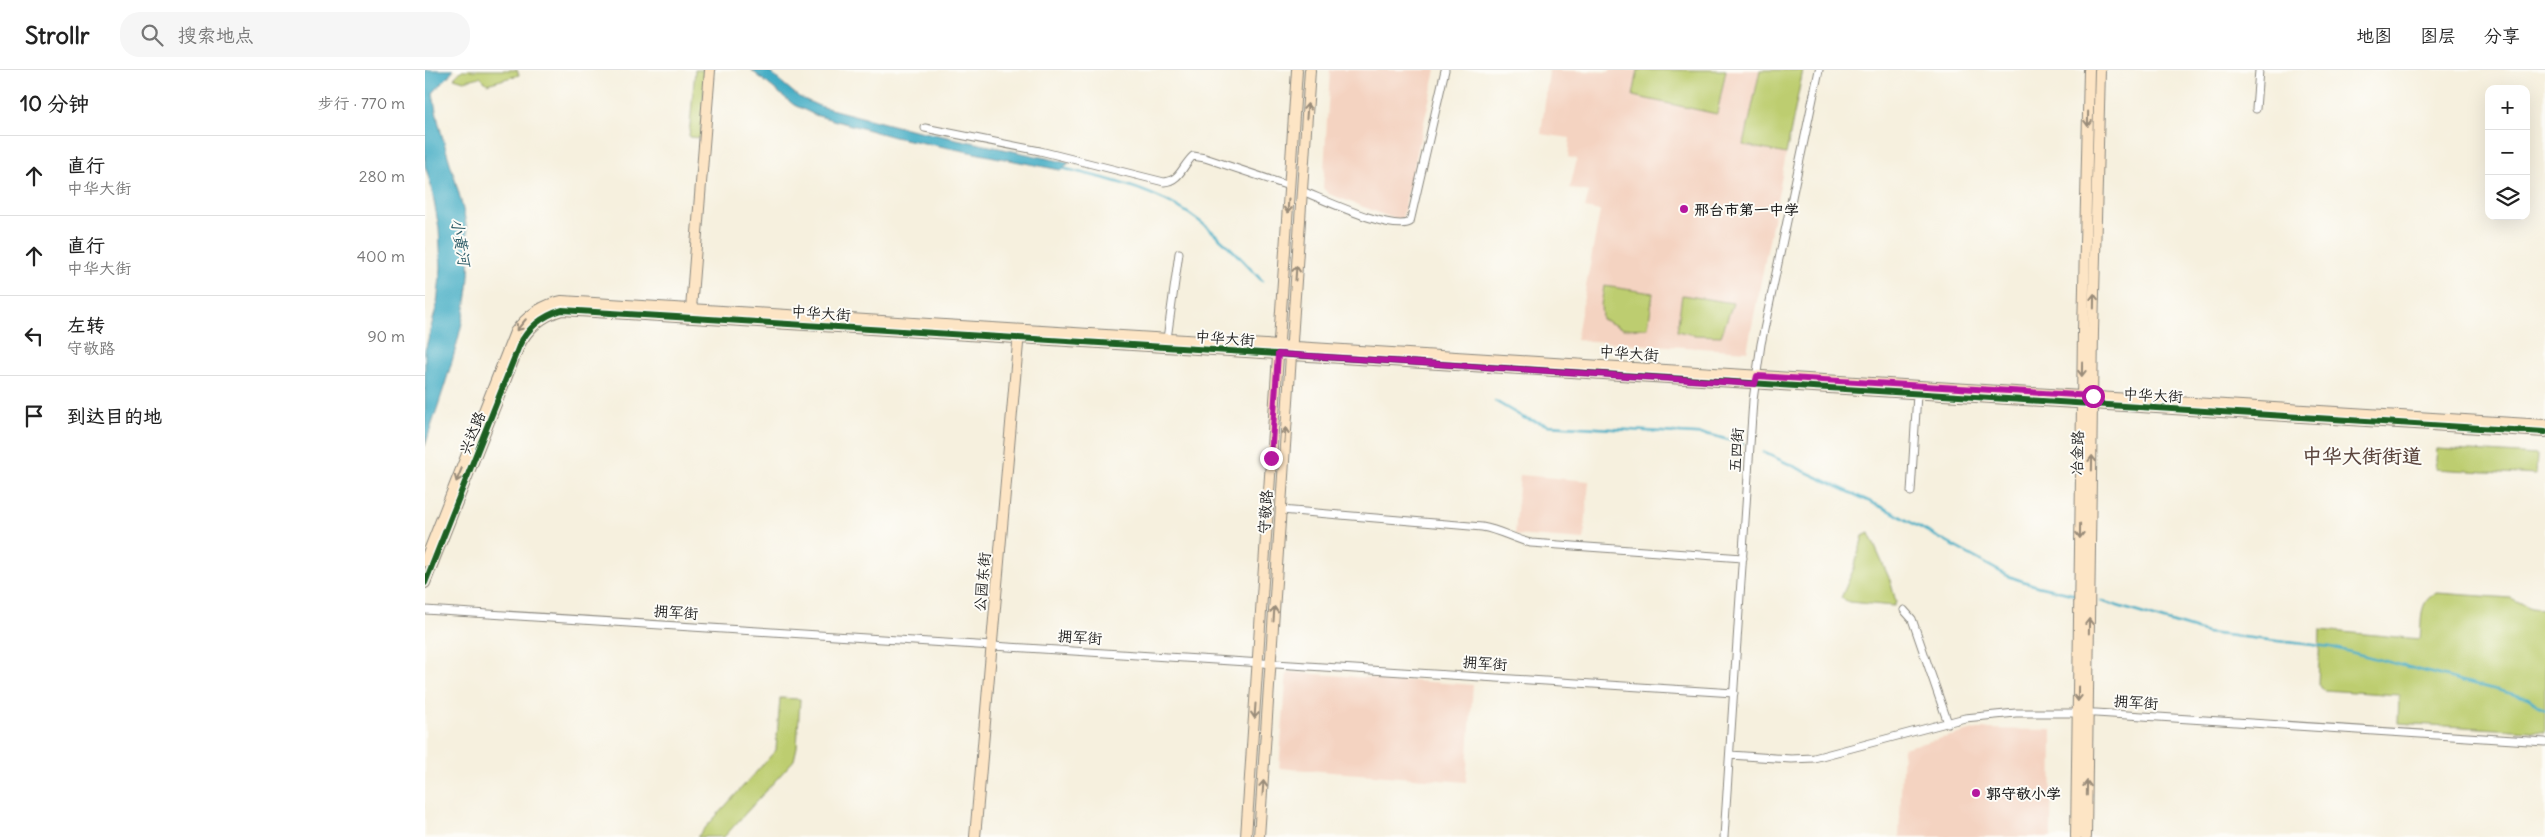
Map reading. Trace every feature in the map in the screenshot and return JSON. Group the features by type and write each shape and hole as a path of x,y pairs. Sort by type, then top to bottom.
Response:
{"street":[{"path":"691,309 710,70"},
{"name":"守敬路","path":"1246,837 1297,70"},
{"name":"守敬路","path":"1259,837 1310,70"},
{"path":"1302,191 1388,223 1405,225 1410,222 1445,70"},
{"name":"五四街","path":"1724,837 1756,380 1819,70"},
{"name":"冶金路","path":"2086,837 2083,713 2089,70"},
{"name":"冶金路","path":"2087,400 2100,70"},
{"path":"2257,109 2259,70"},
{"path":"925,128 1040,151 1164,182 1171,182 1178,177 1193,156 1205,158 1289,186"},
{"path":"1167,339 1179,253"},
{"name":"兴达路","path":"425,561 515,332 533,313 547,305 562,305"},
{"name":"中华大街","path":"562,305 691,309 1019,334 1167,339 1278,350"},
{"name":"中华大街","path":"562,305 1756,380 2545,425"},
{"name":"兴达路","path":"425,583 521,342 539,320 562,305"},
{"name":"公园东街","path":"975,837 1019,334"},
{"name":"中华大街","path":"1756,380 1917,394 2087,400 2545,432"},
{"path":"1911,492 1917,394"},
{"path":"1281,510 1483,527 1504,532 1517,540 1531,542 1743,558"},
{"name":"拥军街","path":"425,610 1734,693"},
{"path":"1904,610 1912,619 1948,723"},
{"name":"冶金路","path":"2076,837 2083,713"},
{"name":"拥军街","path":"1730,755 1791,759 1814,758 1948,723 1987,715 2083,713 2545,742"}],"shaded area":[{"path":"1330,70 1436,70 1402,219 1395,219 1329,194 1323,188"},
{"name":"邢台市第一中学","path":"1549,70 1609,72 1610,70 1803,70 1747,351 1576,340 1600,211 1585,208 1589,192 1570,188 1577,159 1568,157 1570,138 1541,134"},
{"path":"1520,475 1589,481 1584,540 1515,535"},
{"path":"1287,672 1473,685 1466,782 1279,768"},
{"name":"郭守敬小学","path":"1978,729 2052,730 2051,837 1899,837 1903,748"}],"green space":[{"path":"462,70 517,70 519,75 487,84 480,77 464,81 454,78"},
{"path":"695,70 706,70 700,138 689,137"},
{"path":"1638,70 1726,70 1717,114 1633,96"},
{"path":"1760,70 1803,70 1786,154 1744,145"},
{"path":"1604,286 1653,293 1648,328 1623,329 1602,319 1601,305"},
{"path":"1682,295 1733,303 1721,336 1695,335 1677,331"},
{"path":"2437,449 2537,455 2536,475 2435,469"},
{"path":"1869,533 1890,580 1896,602 1894,606 1849,602 1841,598 1854,568 1863,536"},
{"path":"2437,593 2511,598 2531,608 2545,609 2545,732 2398,723 2399,695 2324,690 2318,685 2320,630 2420,639 2421,618 2424,606 2431,596"},
{"path":"780,698 800,699 797,747 794,760 724,837 697,837 776,750"}],"water":[{"name":"小黄河","path":"425,70 454,70 433,93 436,113 467,229 469,273 467,297 456,349 425,446 425,351 437,304 441,268 439,228 425,165"},
{"path":"751,70 767,70 799,97 819,106 896,126 1069,163 1060,170 894,137 815,115 794,105"}],"waterway":[{"path":"1061,168 1136,188 1178,207 1212,231 1262,281"},
{"path":"1495,401 1524,418 1548,425 1711,435 1743,444"},
{"path":"1763,452 1892,512 2008,576 2037,586 2076,595"},
{"path":"2101,601 2207,633 2331,647 2528,698 2545,710"}],"cycle path":[{"path":"425,583 519,346 536,323 548,315 562,310 2545,432"}],"place":[{"name":"邢台市第一中学","path":"1684,209"},
{"name":"郭守敬小学","path":"1976,793"}],"district":[{"name":"中华大街街道","path":"2362,455"}],"route":[{"path":"1271,458 1278,354 1755,384 1757,376 2093,396"}]}
